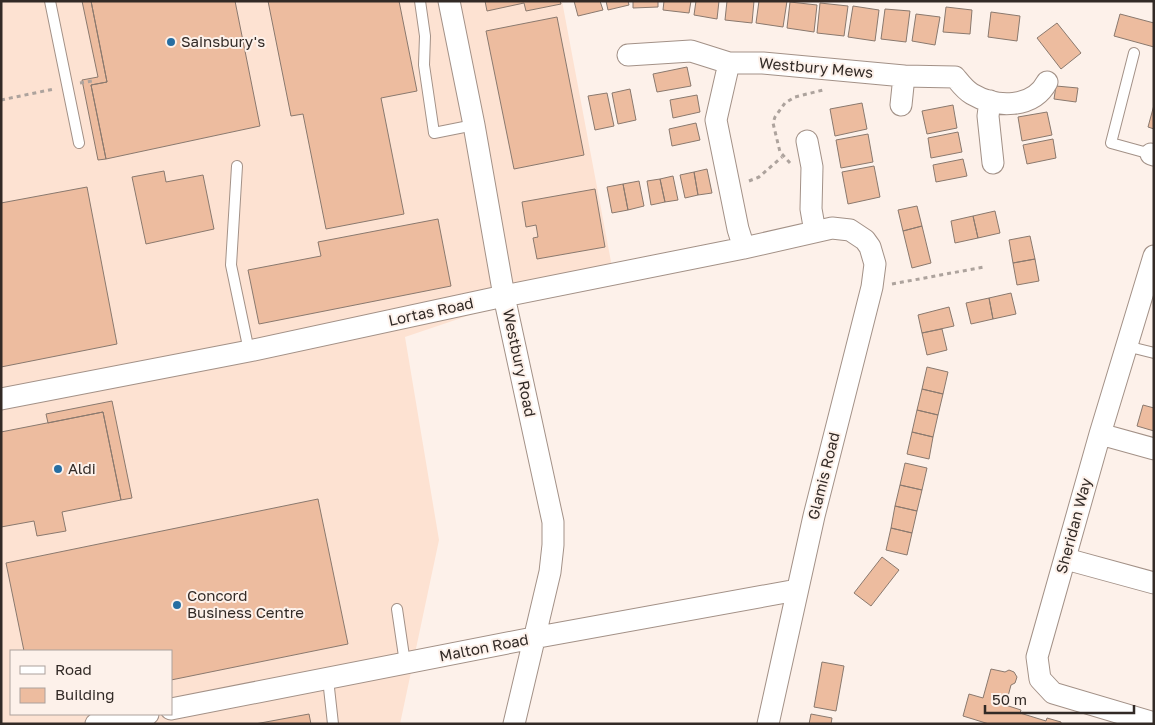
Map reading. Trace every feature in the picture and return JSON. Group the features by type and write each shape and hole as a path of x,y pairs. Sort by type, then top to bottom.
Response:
{"street":[{"name":"Westbury Road","path":"449,1 474,125 504,296 552,522 553,545 550,572 514,724"},
{"name":"Westbury Mews","path":"628,55 690,51 729,63 763,63 904,76 955,78 970,93 990,101"},
{"path":"729,63 716,120 738,229 744,248"},
{"path":"901,105 904,76"},
{"path":"993,163 988,116 990,101 1024,103 1038,95 1047,82"},
{"path":"806,142 812,167 811,209 816,232"},
{"name":"Lortas Road","path":"1,399 249,351 832,228 841,228 859,235"},
{"name":"Glamis Road","path":"768,724 814,516 872,287 875,264 874,256 865,240 859,235"},
{"name":"Sheridan Way","path":"1154,256 1100,434 1037,657 1040,679 1054,693 1154,723"},
{"path":"1100,434 1154,449"},
{"path":"1066,559 1154,583"},
{"name":"Malton Road","path":"172,709 533,638 797,590"},
{"path":"96,724 143,715"}],"lane":[{"path":"50,1 79,143"},
{"path":"420,1 425,36 424,65 434,133 474,125"},
{"path":"1134,53 1111,143 1152,154"},
{"path":"237,166 231,265 249,351"},
{"path":"1126,346 1154,353"},
{"path":"397,609 406,663"},
{"path":"328,679 333,724"}],"path":[{"path":"1,100 92,81"},
{"path":"729,187 741,185 759,177 782,157"},
{"path":"872,287 984,267"}],"shaded area":[{"path":"1,1 562,1 612,267 405,337 439,540 400,724 3,724 1,717"}],"building":[{"path":"82,1 91,1 107,82 91,85 106,159 98,160 82,80 98,77"},
{"name":"Sainsbury's","path":"91,1 235,1 260,126 106,159 91,85 107,82"},
{"path":"268,1 399,1 417,91 381,98 404,214 326,229 303,114 291,116"},
{"path":"485,1 560,1 561,4 526,11 524,3 487,11"},
{"path":"574,1 600,1 603,10 578,16"},
{"path":"606,1 628,1 629,5 608,10"},
{"path":"633,1 658,1 658,7 633,8"},
{"path":"664,1 691,1 689,13 663,10"},
{"path":"696,1 719,1 717,19 694,15"},
{"path":"727,1 754,1 752,23 725,20"},
{"path":"759,1 787,1 783,27 756,23"},
{"path":"790,2 817,5 814,32 787,28"},
{"path":"820,3 848,6 844,36 817,33"},
{"path":"853,6 879,10 875,41 848,37"},
{"path":"946,7 972,10 970,34 943,32"},
{"path":"885,9 910,11 906,42 881,39"},
{"path":"991,12 1020,16 1017,41 988,37"},
{"path":"916,14 940,17 935,45 912,41"},
{"path":"1120,14 1154,23 1154,47 1114,36"},
{"path":"557,17 584,155 514,169 486,31"},
{"path":"1057,23 1081,53 1061,69 1037,38"},
{"path":"687,67 691,86 657,92 653,74"},
{"path":"1056,86 1078,88 1076,102 1054,99"},
{"path":"630,89 636,120 618,124 612,93"},
{"path":"607,93 614,126 595,130 588,96"},
{"path":"697,95 700,112 673,118 670,100"},
{"path":"862,103 867,129 835,136 830,109"},
{"path":"953,105 957,128 927,134 922,111"},
{"path":"1154,105 1154,129 1148,127"},
{"path":"1047,112 1052,135 1022,141 1018,117"},
{"path":"696,123 700,140 672,146 669,129"},
{"path":"958,132 962,152 931,158 928,138"},
{"path":"868,134 873,162 841,168 836,140"},
{"path":"1053,139 1056,158 1027,164 1023,145"},
{"path":"963,159 967,176 936,182 933,165"},
{"path":"874,166 880,197 848,204 842,172"},
{"path":"707,169 712,193 698,195 694,172"},
{"path":"164,171 166,182 203,175 214,229 146,244 132,177"},
{"path":"694,172 698,195 685,198 680,175"},
{"path":"673,176 678,200 665,202 660,179"},
{"path":"660,179 665,202 651,205 647,181"},
{"path":"639,181 644,206 628,210 623,184"},
{"path":"623,184 628,210 612,213 607,187"},
{"path":"87,187 117,344 1,367 1,203"},
{"path":"595,189 605,247 537,259 533,238 538,237 536,225 526,227 522,202"},
{"path":"917,206 922,226 903,231 898,210"},
{"path":"995,211 1000,233 978,238 973,216"},
{"path":"973,216 978,238 955,243 951,221"},
{"path":"438,219 451,286 259,324 248,270 321,256 318,242"},
{"path":"922,226 931,263 912,268 903,231"},
{"path":"1030,236 1035,259 1013,263 1009,240"},
{"path":"1035,259 1039,281 1017,285 1013,263"},
{"path":"1011,293 1016,314 993,319 989,298"},
{"path":"989,298 993,319 971,324 966,303"},
{"path":"949,307 954,326 922,333 918,315"},
{"path":"942,329 947,350 927,355 922,333"},
{"path":"927,367 948,372 943,394 922,389"},
{"path":"922,389 943,394 938,415 917,410"},
{"path":"112,401 132,498 121,500 103,412 48,423 46,414"},
{"path":"1143,405 1154,408 1154,431 1137,426"},
{"path":"917,410 938,415 933,437 912,432"},
{"name":"Aldi","path":"103,412 121,500 62,512 66,531 37,536 34,521 1,527 1,432"},
{"path":"912,432 933,437 929,459 907,454"},
{"path":"905,463 927,468 922,490 900,485"},
{"path":"900,485 922,490 917,511 895,506"},
{"name":"Concord Business Centre","path":"318,499 348,644 172,680 172,650 24,650 6,563"},
{"path":"895,506 917,511 912,533 891,528"},
{"path":"891,528 912,533 907,555 886,550"},
{"path":"882,557 899,570 871,606 854,593"},
{"path":"822,662 844,666 836,711 814,707"},
{"path":"991,669 1005,672 1009,670 1014,672 1017,677 1015,683 1011,685 1007,700 1000,698 999,703 1021,710 1020,713 1046,721 1047,718 1061,722 1061,724 989,724 963,716 969,694 983,698"},
{"path":"309,714 311,724 255,724"},
{"path":"811,714 832,718 831,724 809,724"}],"place":[{"name":"Sainsbury's","path":"171,42"},
{"name":"Aldi","path":"58,469"},
{"name":"Concord Business Centre","path":"177,605"}]}
